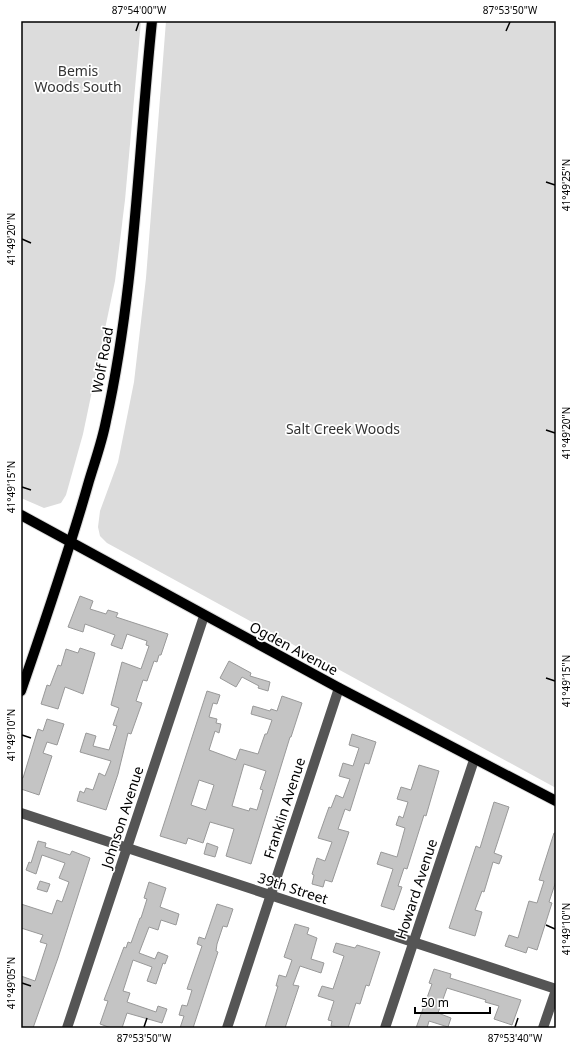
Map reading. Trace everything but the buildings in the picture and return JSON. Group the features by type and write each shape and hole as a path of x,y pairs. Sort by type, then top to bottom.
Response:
{"main road":[{"name":"Wolf Road","path":"21,691 72,543 106,422 121,341 135,222 144,100 152,21"},
{"name":"Ogden Avenue","path":"21,515 204,616 474,760 556,801"}],"street":[{"name":"Johnson Avenue","path":"67,1028 204,616"},
{"name":"Franklin Avenue","path":"227,1028 339,688"},
{"name":"Howard Avenue","path":"385,1028 474,760"},
{"name":"39th Street","path":"21,813 556,989"},
{"path":"543,1028 556,989"}],"green space":[{"name":"Bemis Woods South","path":"21,21 141,21 125,200 115,281 83,434 66,495 61,503 44,508 21,498"},
{"name":"Salt Creek Woods","path":"166,21 556,21 556,788 107,543 100,536 98,527 100,511 118,462 134,382 146,278"}]}
